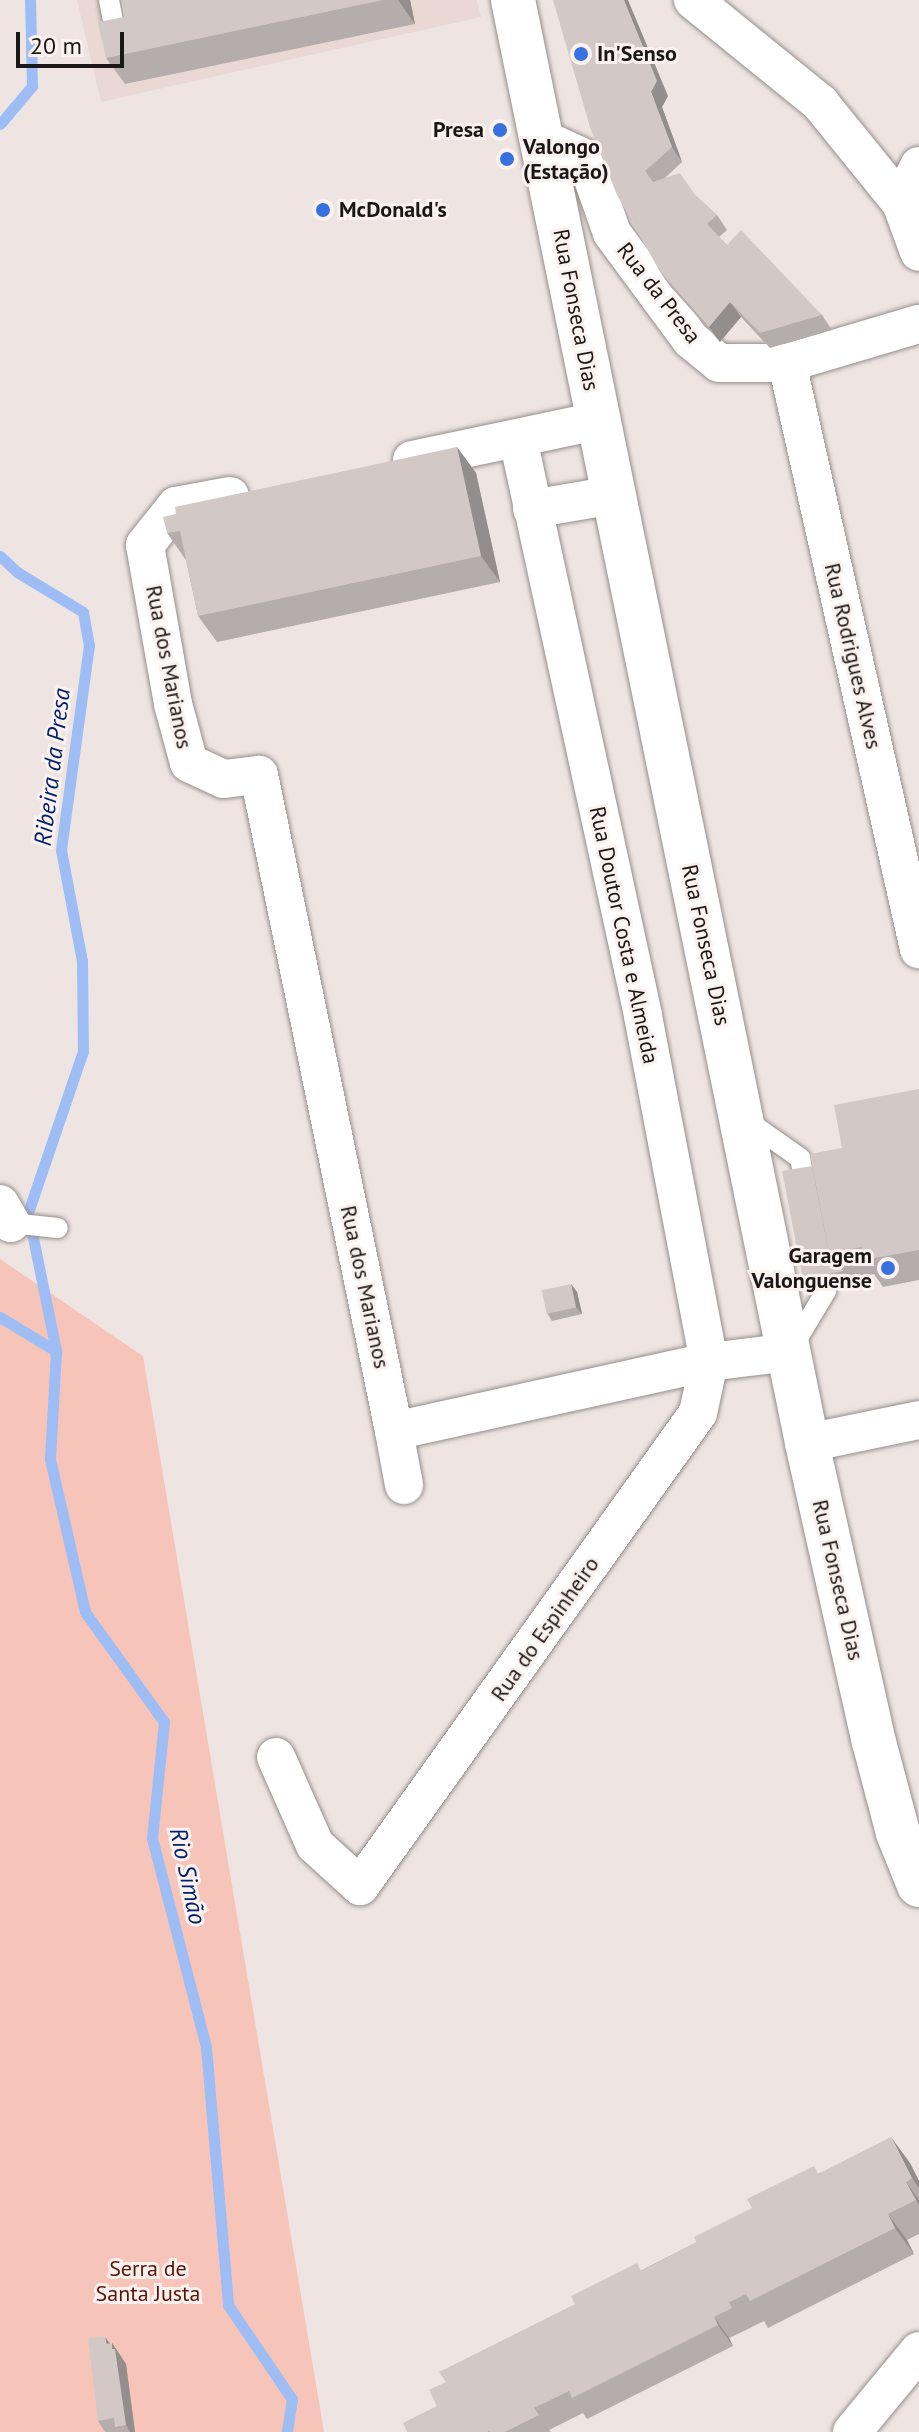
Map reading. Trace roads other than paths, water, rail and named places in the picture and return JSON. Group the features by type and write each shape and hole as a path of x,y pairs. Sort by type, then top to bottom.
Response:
{"main road":[{"name":"Rua Fonseca Dias","path":"513,0 807,1443 874,1742 898,1833 919,1885"}],"street":[{"path":"693,0 820,103 901,203 919,252"},
{"name":"Rua da Presa","path":"543,139 586,159 612,233 691,340 719,363 787,363 919,324"},
{"path":"901,203 919,166"},
{"name":"Rua Rodrigues Alves","path":"787,363 919,949"},
{"path":"378,467 597,421"},
{"name":"Rua Doutor Costa e Almeida","path":"518,439 643,1015 709,1362"},
{"name":"Rua dos Marianos","path":"270,488 176,506 145,545 173,704 189,763 224,779 259,775 404,1485"},
{"path":"532,509 614,495"},
{"path":"394,1431 709,1362 790,1352"},
{"name":"Rua do Espinheiro","path":"276,1757 315,1845 360,1886 698,1413 709,1362"},
{"path":"807,1443 919,1420"},
{"path":"852,2432 919,2351"}],"lane":[{"path":"109,0 115,31"},
{"path":"742,1117 800,1158 811,1214"},
{"path":"790,1352 826,1291 816,1240"}],"waterway":[{"name":"Ribeira da Presa","path":"0,124 32,86 30,0"},
{"name":"Ribeira da Presa","path":"0,556 17,572 83,612 89,645 61,850 82,961 83,1051 28,1213 56,1351"},
{"name":"Rio Simão","path":"0,1317 56,1351 50,1459 85,1612 164,1722 152,1838 206,2047 228,2305 292,2399 287,2432"}],"place":[{"name":"In'Senso","path":"581,54"},
{"name":"Presa","path":"500,130"},
{"name":"Valongo (Estação)","path":"507,159"},
{"name":"McDonald's","path":"323,210"},
{"name":"Garagem Valonguense","path":"888,1268"}],"park label":[{"name":"Serra de Santa Justa","path":"148,2280"}]}
